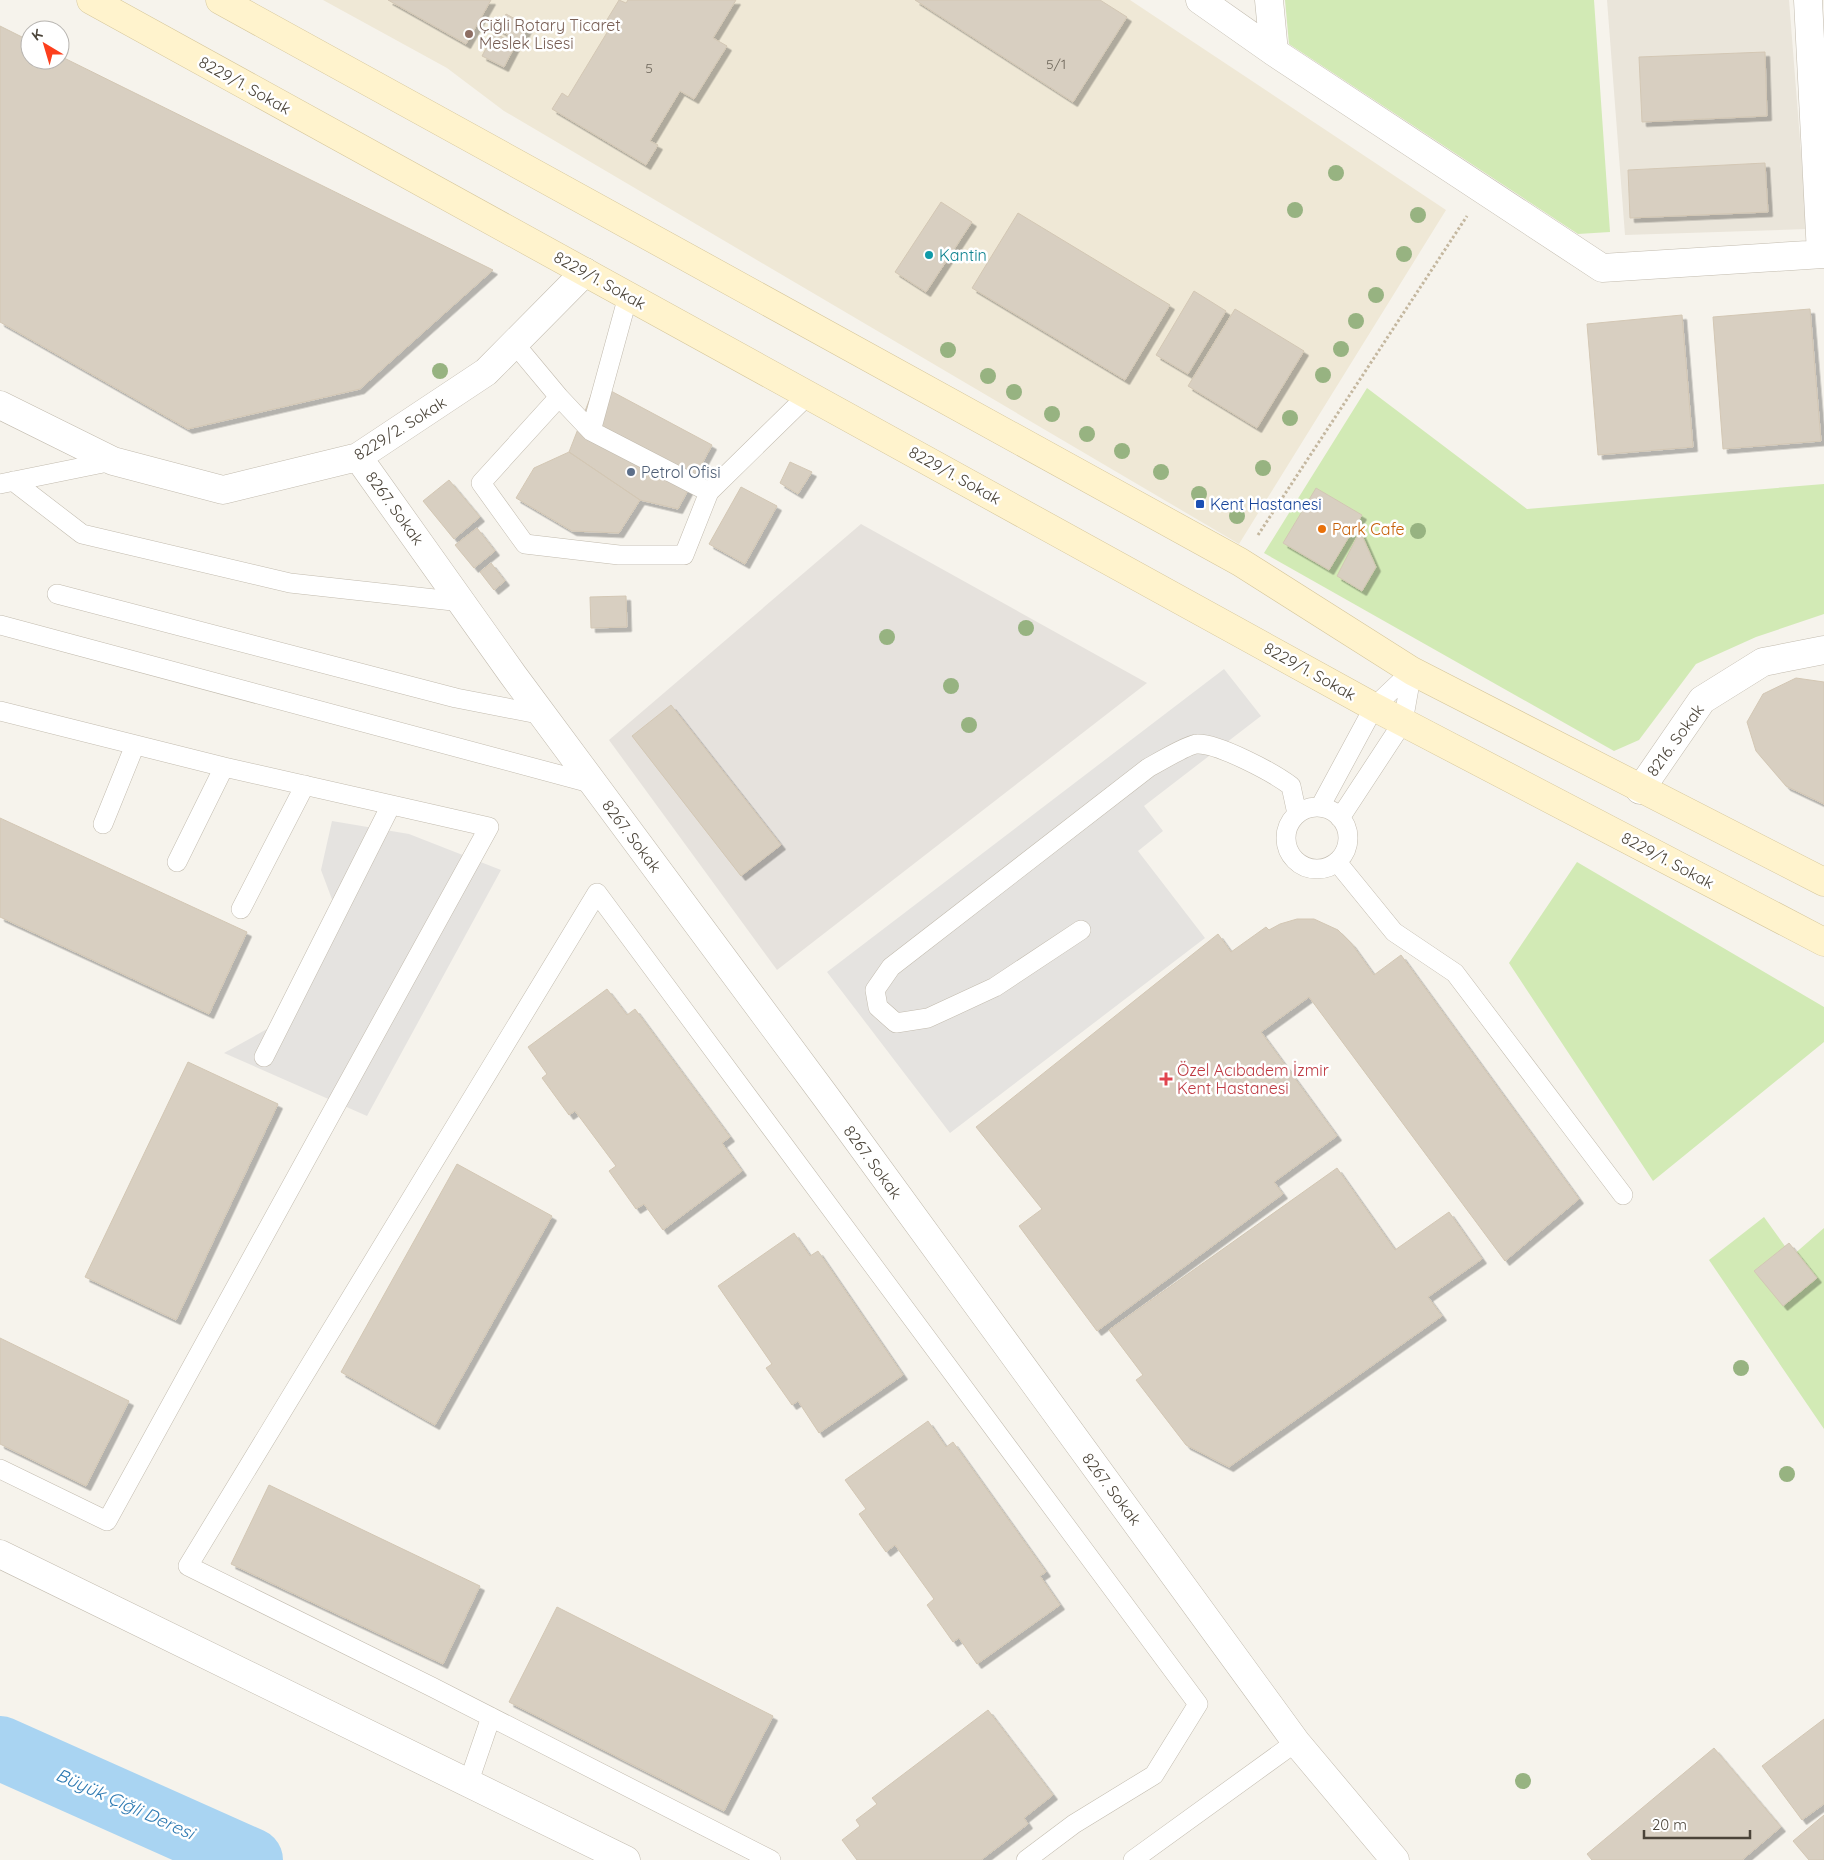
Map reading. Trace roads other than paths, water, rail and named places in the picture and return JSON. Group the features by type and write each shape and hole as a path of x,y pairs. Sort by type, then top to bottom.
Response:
{"street":[{"name":"8229/1. Sokak","path":"90,0 1374,707 1824,942"},
{"path":"220,0 1240,562 1412,672 1640,790 1824,882"},
{"path":"1200,0 1274,52 1602,268 1823,254 1808,0"},
{"path":"1269,0 1274,52"},
{"name":"8229/2. Sokak","path":"0,405 113,461 223,490 358,457 486,372 585,272"},
{"name":"8267. Sokak","path":"358,457 543,715 826,1097 1296,1742 1395,1860"},
{"name":"8216. Sokak","path":"1640,790 1702,700 1763,662 1824,650"},
{"path":"0,1554 626,1860"}],"lane":[{"path":"591,431 628,296"},
{"path":"514,343 559,397 591,431 709,492"},
{"path":"559,397 481,483 525,544 618,555 684,555 709,492 808,395"},
{"path":"7,482 113,461"},
{"path":"7,482 82,534 290,582 462,602"},
{"path":"57,594 456,698 543,715"},
{"path":"0,625 594,784"},
{"path":"1320,807 1374,707 1412,672"},
{"path":"1340,818 1403,722 1412,672"},
{"path":"0,1469 107,1521 489,827 1,714"},
{"path":"1081,930 995,987 928,1018 896,1024 878,1007 875,990 891,967 1148,768 1196,744 1216,748 1277,775 1291,786 1297,814"},
{"path":"103,824 135,745"},
{"path":"176,862 224,767"},
{"path":"241,909 305,785"},
{"path":"264,1058 391,805"},
{"path":"1320,807 1331,810 1340,818 1346,828 1348,840 1344,852 1337,862 1326,867 1314,869 1302,866 1293,858 1287,848 1286,835 1289,824 1297,814 1307,808 1320,807"},
{"path":"1337,862 1394,932 1455,973 1623,1196"},
{"path":"771,1860 491,1717 188,1566 597,893 1198,1704 1154,1775 1074,1824 1026,1860"},
{"path":"468,1784 491,1717"},
{"path":"1133,1860 1296,1742"}],"waterway":[{"name":"Büyük Çiğli Deresi","path":"0,1748 251,1860"}],"place":[{"name":"Çiğli Rotary Ticaret Meslek Lisesi","path":"469,34"},
{"name":"Kantin","path":"929,255"},
{"name":"Petrol Ofisi","path":"631,472"},
{"name":"Kent Hastanesi","path":"1200,504"},
{"name":"Park Cafe","path":"1322,529"},
{"name":"Özel Acıbadem İzmir Kent Hastanesi","path":"1166,1079"}]}
